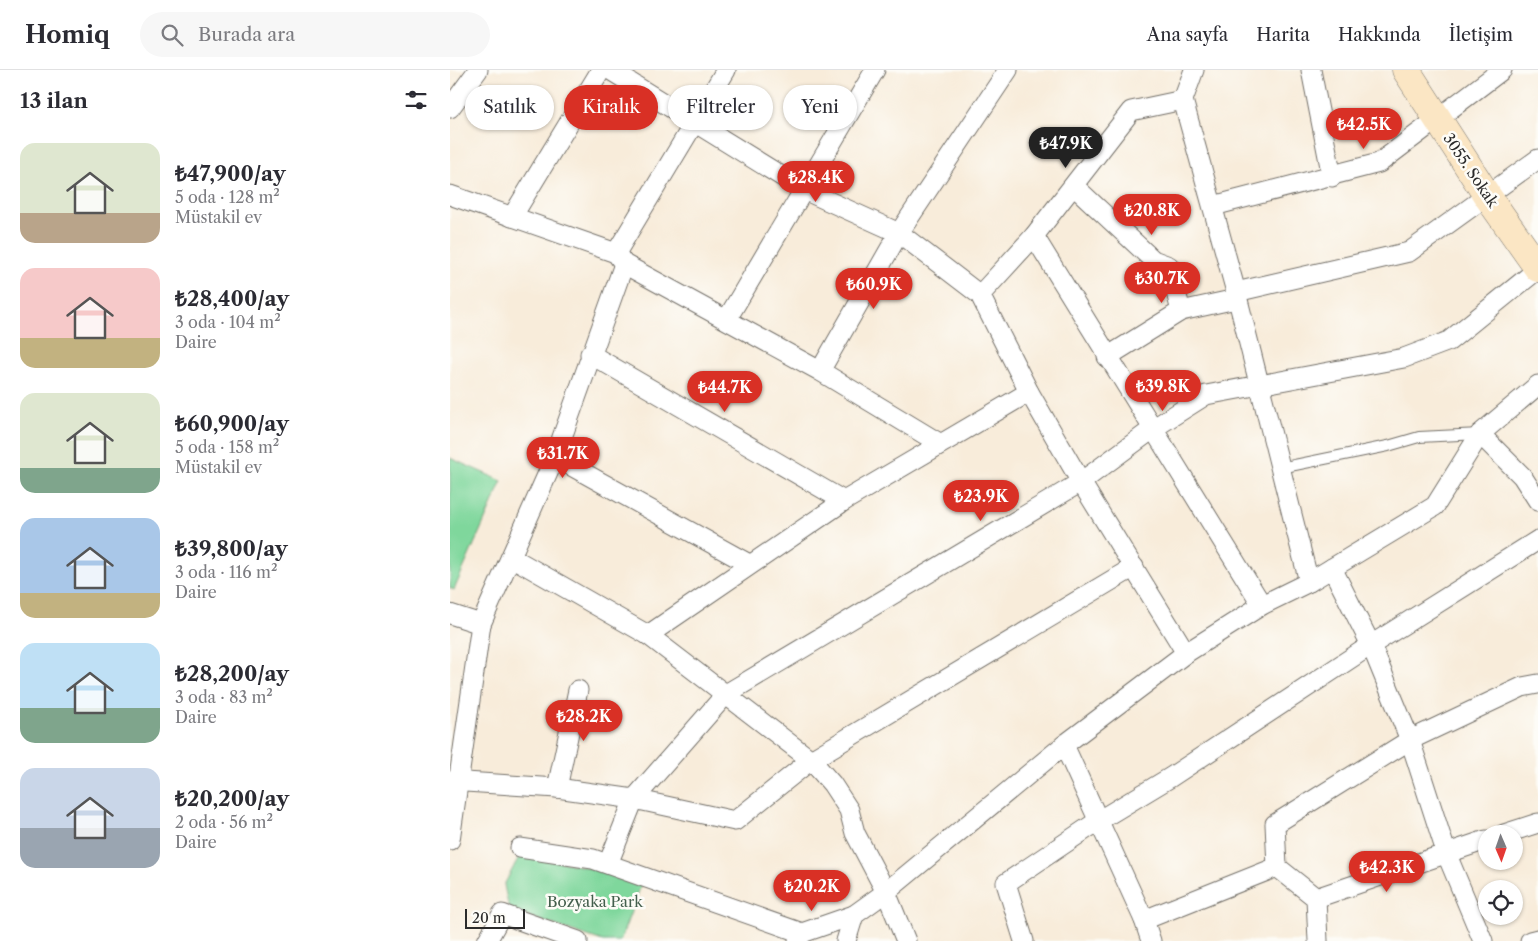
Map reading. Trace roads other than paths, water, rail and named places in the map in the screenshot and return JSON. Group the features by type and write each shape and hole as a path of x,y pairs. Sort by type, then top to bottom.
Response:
{"main road":[{"name":"3055. Sokak","path":"1406,70 1488,197 1538,269"}],"street":[{"path":"450,108 478,70"},
{"path":"512,216 600,70"},
{"path":"610,70 668,107"},
{"path":"717,85 726,70"},
{"path":"727,319 874,70"},
{"path":"820,371 899,233 1008,70"},
{"path":"1194,70 1183,100 1213,206 1309,582"},
{"path":"1311,70 1332,177"},
{"path":"1213,206 1332,177 1379,163 1502,70"},
{"path":"980,295 1034,236 1131,111 1183,100"},
{"path":"450,840 454,781 481,624 555,457 620,259 692,130"},
{"path":"705,130 804,190 899,233 980,295 1028,392 1080,482 1186,653"},
{"path":"1107,357 1181,312 1236,295 1409,252 1488,197 1538,159"},
{"path":"1074,186 1153,260 1169,266 1181,312"},
{"path":"450,195 512,216 620,259 820,371 939,443"},
{"path":"1034,236 1107,357 1154,428 1262,605"},
{"path":"608,864 634,799 726,694 1080,482 1154,428 1206,396 1258,384 1404,358 1449,341 1538,269"},
{"path":"590,354 844,501"},
{"path":"520,848 593,859 800,937 854,915 886,892 1064,745 1186,653 1262,605 1309,582 1435,506 1480,434 1538,385"},
{"path":"648,635 749,564 844,501 1028,392"},
{"path":"1480,434 1522,476 1538,501"},
{"path":"555,457 749,564"},
{"path":"1024,941 1006,883 1098,821 1171,777 1371,645 1538,540"},
{"path":"511,556 648,635 811,760 832,784 849,810 855,833 886,892 906,941"},
{"path":"454,781 557,788 634,799 735,821 811,760 1134,567"},
{"path":"1332,568 1371,645 1410,740 1447,855 1483,941"},
{"path":"450,614 481,624"},
{"path":"1276,868 1275,824 1410,740 1522,687 1538,684"},
{"path":"557,788 578,690"},
{"path":"1064,745 1144,920 1150,941"},
{"path":"1523,828 1538,824"},
{"path":"1316,898 1478,843"},
{"path":"1276,868 1316,898"},
{"path":"1144,920 1276,868"},
{"path":"1316,898 1318,941"},
{"path":"487,941 502,914 578,941"},
{"path":"846,941 854,915"},
{"path":"1530,941 1538,939"}],"lane":[{"path":"1280,468 1388,446 1419,437 1480,434"}],"park label":[{"name":"Bozyaka Park","path":"595,901"}]}
